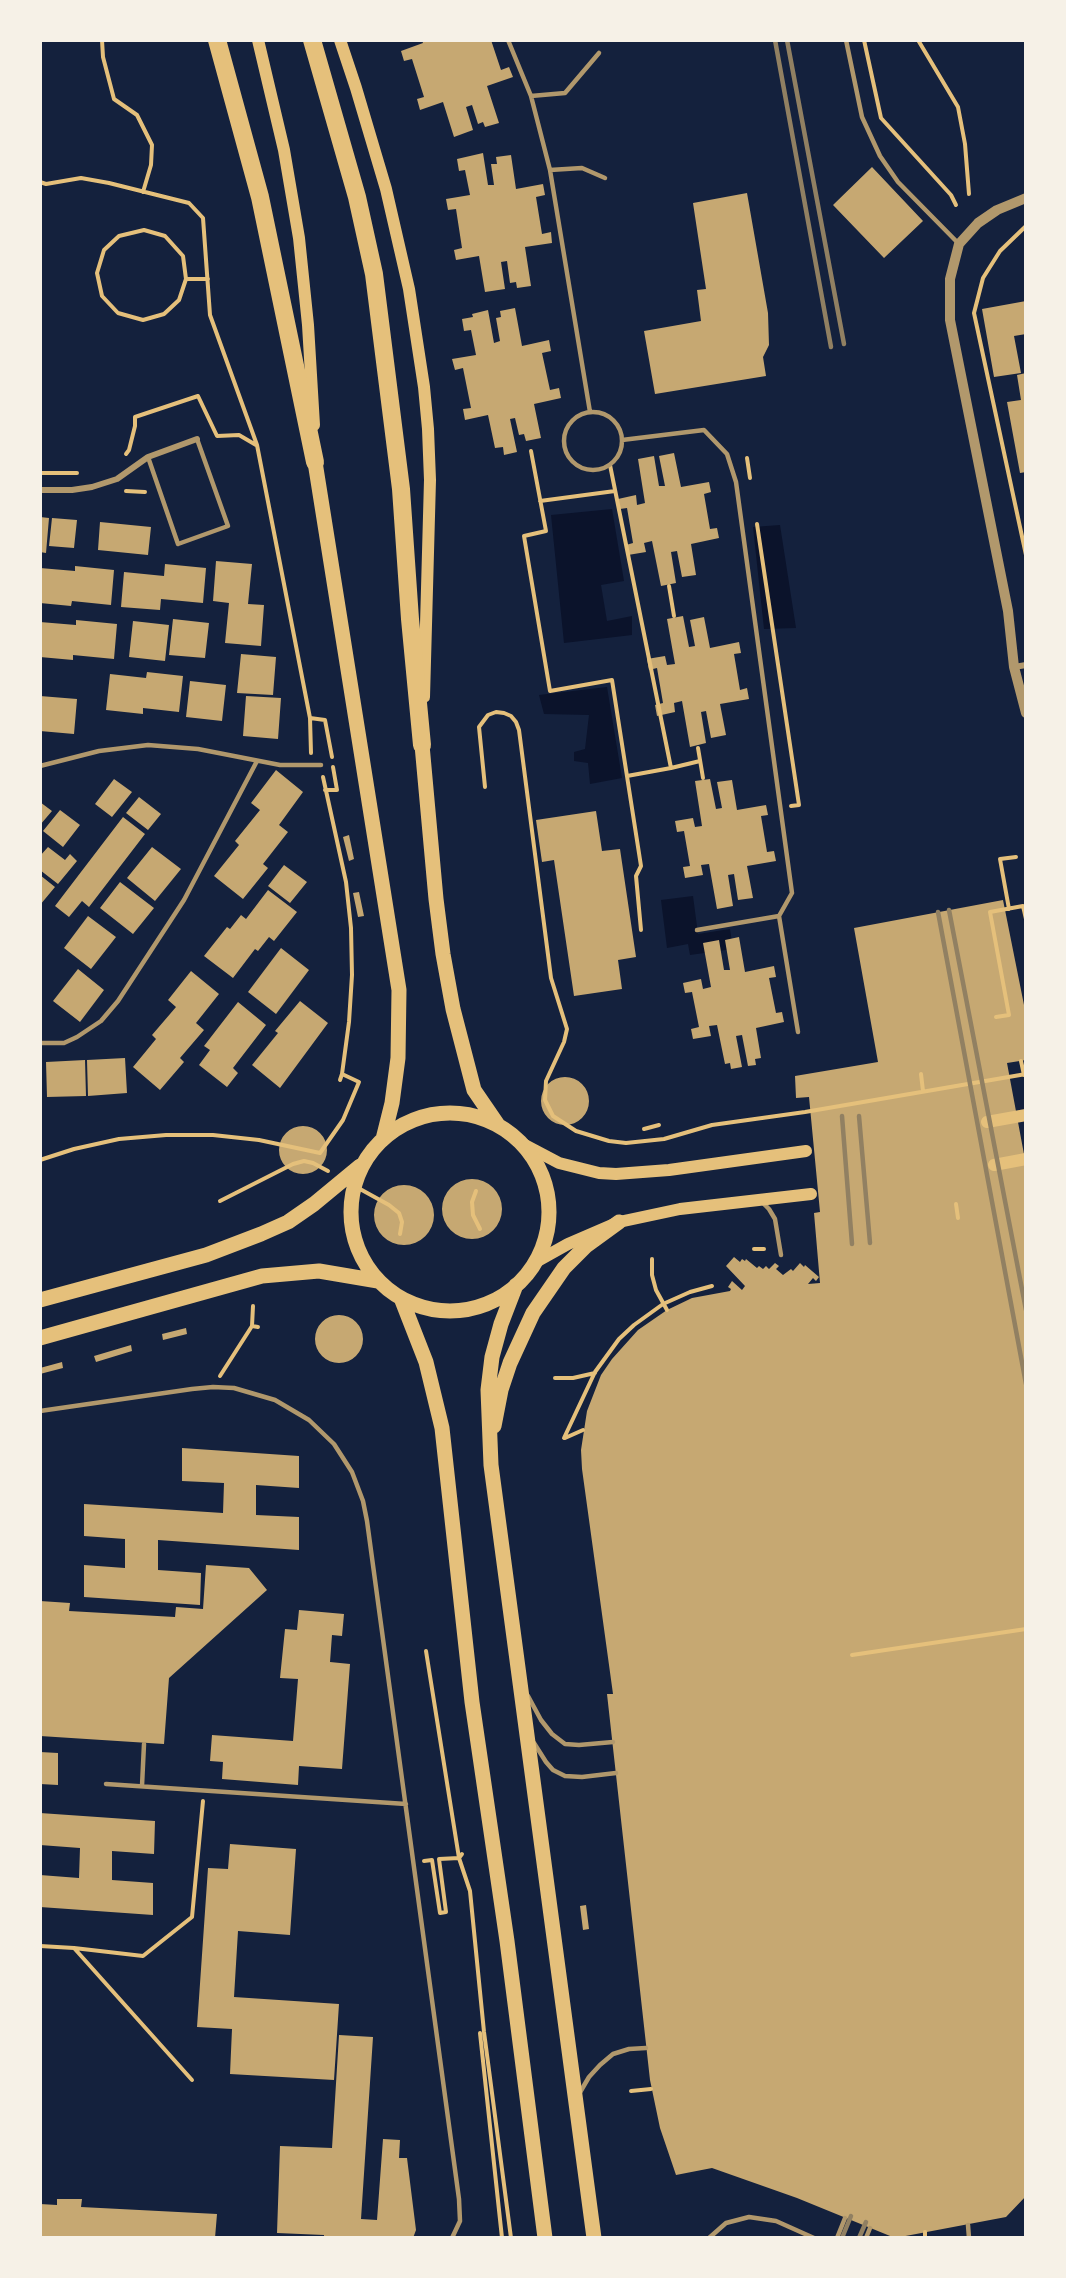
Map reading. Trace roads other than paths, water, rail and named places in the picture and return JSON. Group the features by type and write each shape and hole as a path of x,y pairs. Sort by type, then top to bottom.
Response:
{"highway":[{"path":"217,40 260,197 315,462"},
{"path":"312,40 357,197 379,310 401,489 422,745"}],"main road":[{"path":"258,40 284,150 299,238 311,371 315,462 399,990 398,1058 392,1103 383,1138"},
{"path":"340,40 370,132 393,217 409,289 424,387 430,480 428,616 422,745 443,954 453,1009 474,1090 498,1125"},
{"path":"40,1300 206,1255 288,1222 314,1204 363,1163 383,1138 409,1122 439,1113 470,1114 498,1125 523,1144 559,1163 599,1173 669,1170 806,1151"},
{"path":"987,1122 1026,1115"},
{"path":"363,1163 353,1192 351,1223 360,1253 378,1281 401,1298 430,1309 461,1310 490,1302 516,1285 534,1263 546,1231 548,1200 540,1170 523,1144"},
{"path":"994,1165 1026,1159"},
{"path":"534,1263 568,1244 619,1222 680,1209 811,1194"},
{"path":"491,1465 494,1425 501,1390 520,1337 533,1312 564,1268 586,1246 619,1222"},
{"path":"40,1338 262,1276 319,1271 378,1281"},
{"path":"516,1285 501,1324 492,1357 488,1390 491,1465 594,2238"},
{"path":"401,1298 426,1362 442,1428 472,1702 507,1941 545,2238"}],"street":[{"path":"1026,198 997,210 978,223 959,244 950,279 950,320 1020,666 1026,713"},
{"path":"40,490 72,490 92,487 117,479 148,457 197,439"}],"lane":[{"path":"508,40 531,96 550,170 590,412"},
{"path":"846,40 862,117 880,156 898,182 959,244"},
{"path":"531,96 565,93 599,53"},
{"path":"550,170 582,168 605,178"},
{"path":"590,412 608,417 620,430 622,440 621,449 610,465 591,470 574,463 568,456 564,437 567,428 581,415 590,412"},
{"path":"622,440 704,429 727,454 736,482 792,893 779,916 798,1032"},
{"path":"148,457 178,544 218,530 228,526 197,439"},
{"path":"40,766 99,751 148,745 198,749 280,765 321,765"},
{"path":"40,1043 64,1043 77,1037 101,1021 118,1001 184,900 257,761"},
{"path":"696,930 779,916"},
{"path":"760,1200 775,1219 781,1255"},
{"path":"40,1411 213,1387 255,1393 293,1410 322,1431 334,1444 352,1472 368,1521 460,2209 460,2221 452,2238"},
{"path":"517,1672 541,1720 552,1734 565,1744 613,1742"},
{"path":"524,1722 537,1750 554,1770 565,1776 582,1777 616,1773"},
{"path":"142,1786 144,1744"},
{"path":"106,1784 406,1804"},
{"path":"576,2098 589,2077 613,2054 628,2049 646,2048"},
{"path":"709,2238 726,2223 749,2217 776,2221 814,2238"},
{"path":"837,2238 845,2218"},
{"path":"969,2225 969,2238"},
{"path":"866,2238 870,2228"}],"water":[{"path":"612,509 624,581 601,585 607,621 632,616 632,635 564,643 551,515"},
{"path":"780,525 796,628 764,629 753,527"},
{"path":"607,687 622,778 590,784 588,763 574,761 574,752 585,749 589,715 544,714 539,695"},
{"path":"693,896 698,934 730,929 733,949 690,955 688,944 667,948 661,900"}],"railway":[{"path":"775,40 831,347"},
{"path":"787,40 844,344"},
{"path":"949,910 1026,1310"},
{"path":"938,912 1026,1384"},
{"path":"842,1116 852,1244"},
{"path":"859,1116 870,1243"},
{"path":"842,2238 851,2216"},
{"path":"859,2238 866,2222"}]}
